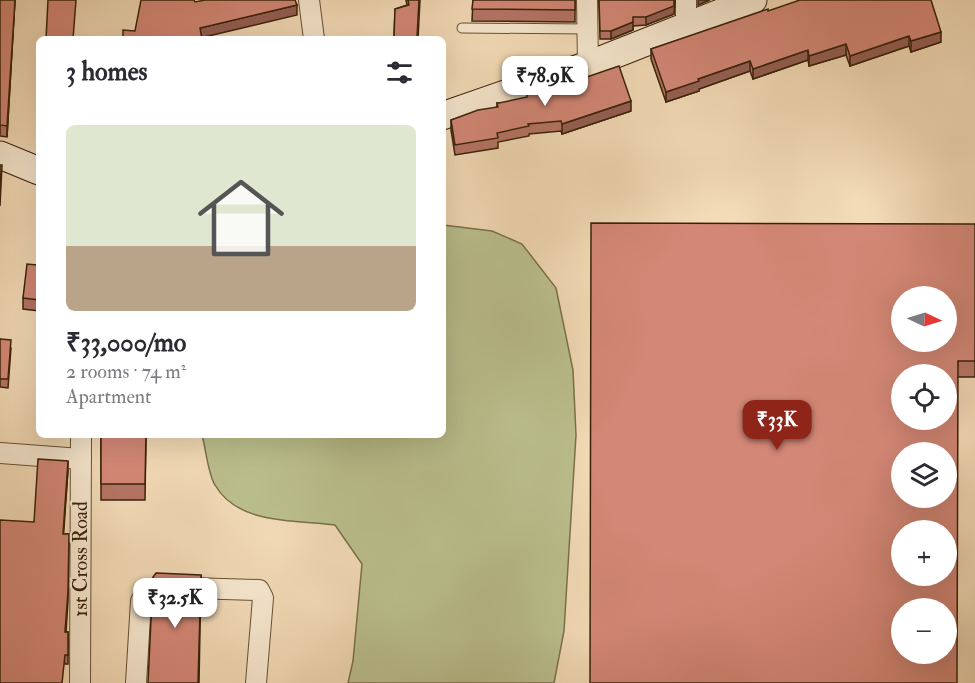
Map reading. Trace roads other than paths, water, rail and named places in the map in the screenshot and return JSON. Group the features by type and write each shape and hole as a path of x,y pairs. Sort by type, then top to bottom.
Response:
{"street":[{"path":"309,0 314,36"},
{"path":"587,0 588,65"},
{"path":"686,0 686,27"},
{"path":"446,115 588,65 753,0"},
{"path":"0,155 36,170"},
{"name":"1st Cross Road","path":"80,683 81,438"},
{"path":"0,453 81,459"},
{"path":"136,683 141,602 147,592 158,587 259,590 263,598 256,683"}],"lane":[{"path":"462,28 587,29"}]}
